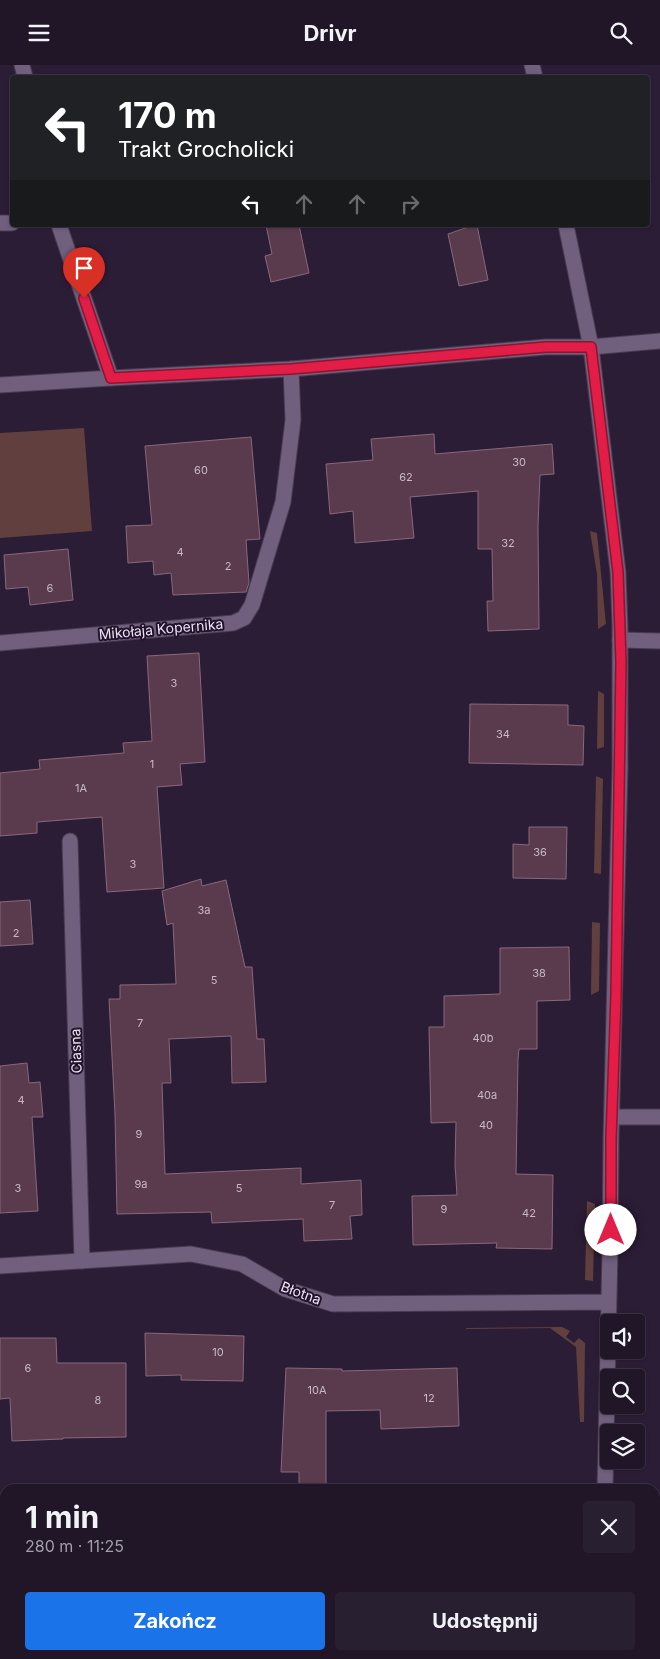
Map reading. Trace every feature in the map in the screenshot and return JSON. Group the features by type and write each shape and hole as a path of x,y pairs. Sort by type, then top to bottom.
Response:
{"street":[{"path":"60,227 111,378"},
{"path":"566,227 591,347 617,563 620,640 620,768 606,1484"},
{"path":"0,385 291,369 546,347 591,347 660,341"},
{"name":"Mikołaja Kopernika","path":"0,643 233,623 244,618 252,605 283,502 293,420 291,369"},
{"path":"620,640 660,641"},
{"name":"Ciasna","path":"70,841 82,1261"},
{"path":"612,1117 660,1117"},
{"name":"Błotna","path":"0,1266 190,1254 242,1264 285,1289 333,1304 609,1302"}],"shaded area":[{"path":"84,428 92,531 0,538 0,433"},
{"path":"590,531 597,533 606,624 598,629 597,574"},
{"path":"598,691 604,694 604,747 597,749"},
{"path":"596,776 603,779 601,874 594,873"},
{"path":"592,922 600,923 599,991 591,995"},
{"path":"587,1201 595,1204 593,1281 585,1280"},
{"path":"562,1327 570,1331 566,1337 574,1343 579,1338 585,1343 584,1422 580,1422 576,1347 550,1328 466,1329"}],"building":[{"path":"266,227 299,227 309,273 271,282 265,256 272,254"},
{"path":"468,227 477,227 488,280 459,286 448,234"},
{"path":"434,434 435,454 552,444 554,474 540,475 538,526 539,629 488,631 487,601 493,601 492,549 478,549 478,491 410,497 414,538 355,543 353,511 330,514 326,464 373,460 371,439"},
{"path":"251,437 260,539 246,540 249,583 246,592 173,595 171,573 154,575 153,561 128,563 126,526 152,525 145,446"},
{"path":"68,549 73,600 30,605 28,587 6,589 4,555"},
{"path":"199,653 205,762 180,764 182,785 157,787 164,888 107,892 102,817 37,822 37,833 0,836 0,773 40,769 39,760 124,753 123,743 152,741 147,656"},
{"path":"470,704 568,705 568,725 584,726 583,765 469,763"},
{"path":"529,827 567,827 566,879 513,878 513,844 529,845"},
{"path":"201,879 202,886 226,880 245,967 252,967 257,1039 264,1039 266,1082 232,1083 231,1036 169,1039 171,1083 162,1083 165,1174 301,1168 301,1184 361,1180 362,1215 350,1216 352,1239 304,1241 303,1219 212,1223 211,1212 117,1214 115,1114 109,999 120,999 120,985 176,984 173,923 167,925 162,891"},
{"path":"30,900 33,944 0,946 0,902"},
{"path":"569,947 570,1000 537,1001 537,1049 519,1049 518,1059 516,1174 553,1175 552,1249 496,1248 497,1243 413,1245 412,1196 457,1195 455,1165 456,1122 431,1123 429,1027 444,1027 444,996 500,994 500,948"},
{"path":"27,1063 29,1083 40,1082 43,1117 32,1117 38,1211 0,1213 0,1066"},
{"path":"145,1333 244,1336 243,1381 181,1380 181,1375 146,1376"},
{"path":"0,1338 56,1338 57,1363 126,1363 126,1437 12,1441 10,1398 0,1399"},
{"path":"286,1368 342,1369 342,1371 457,1368 459,1426 381,1429 380,1410 326,1411 326,1484 299,1484 299,1472 281,1472"}],"route":[{"path":"84,298 111,378 291,369 546,347 591,347 618,572 621,662 616,995 611,1139 611,1230"}]}
